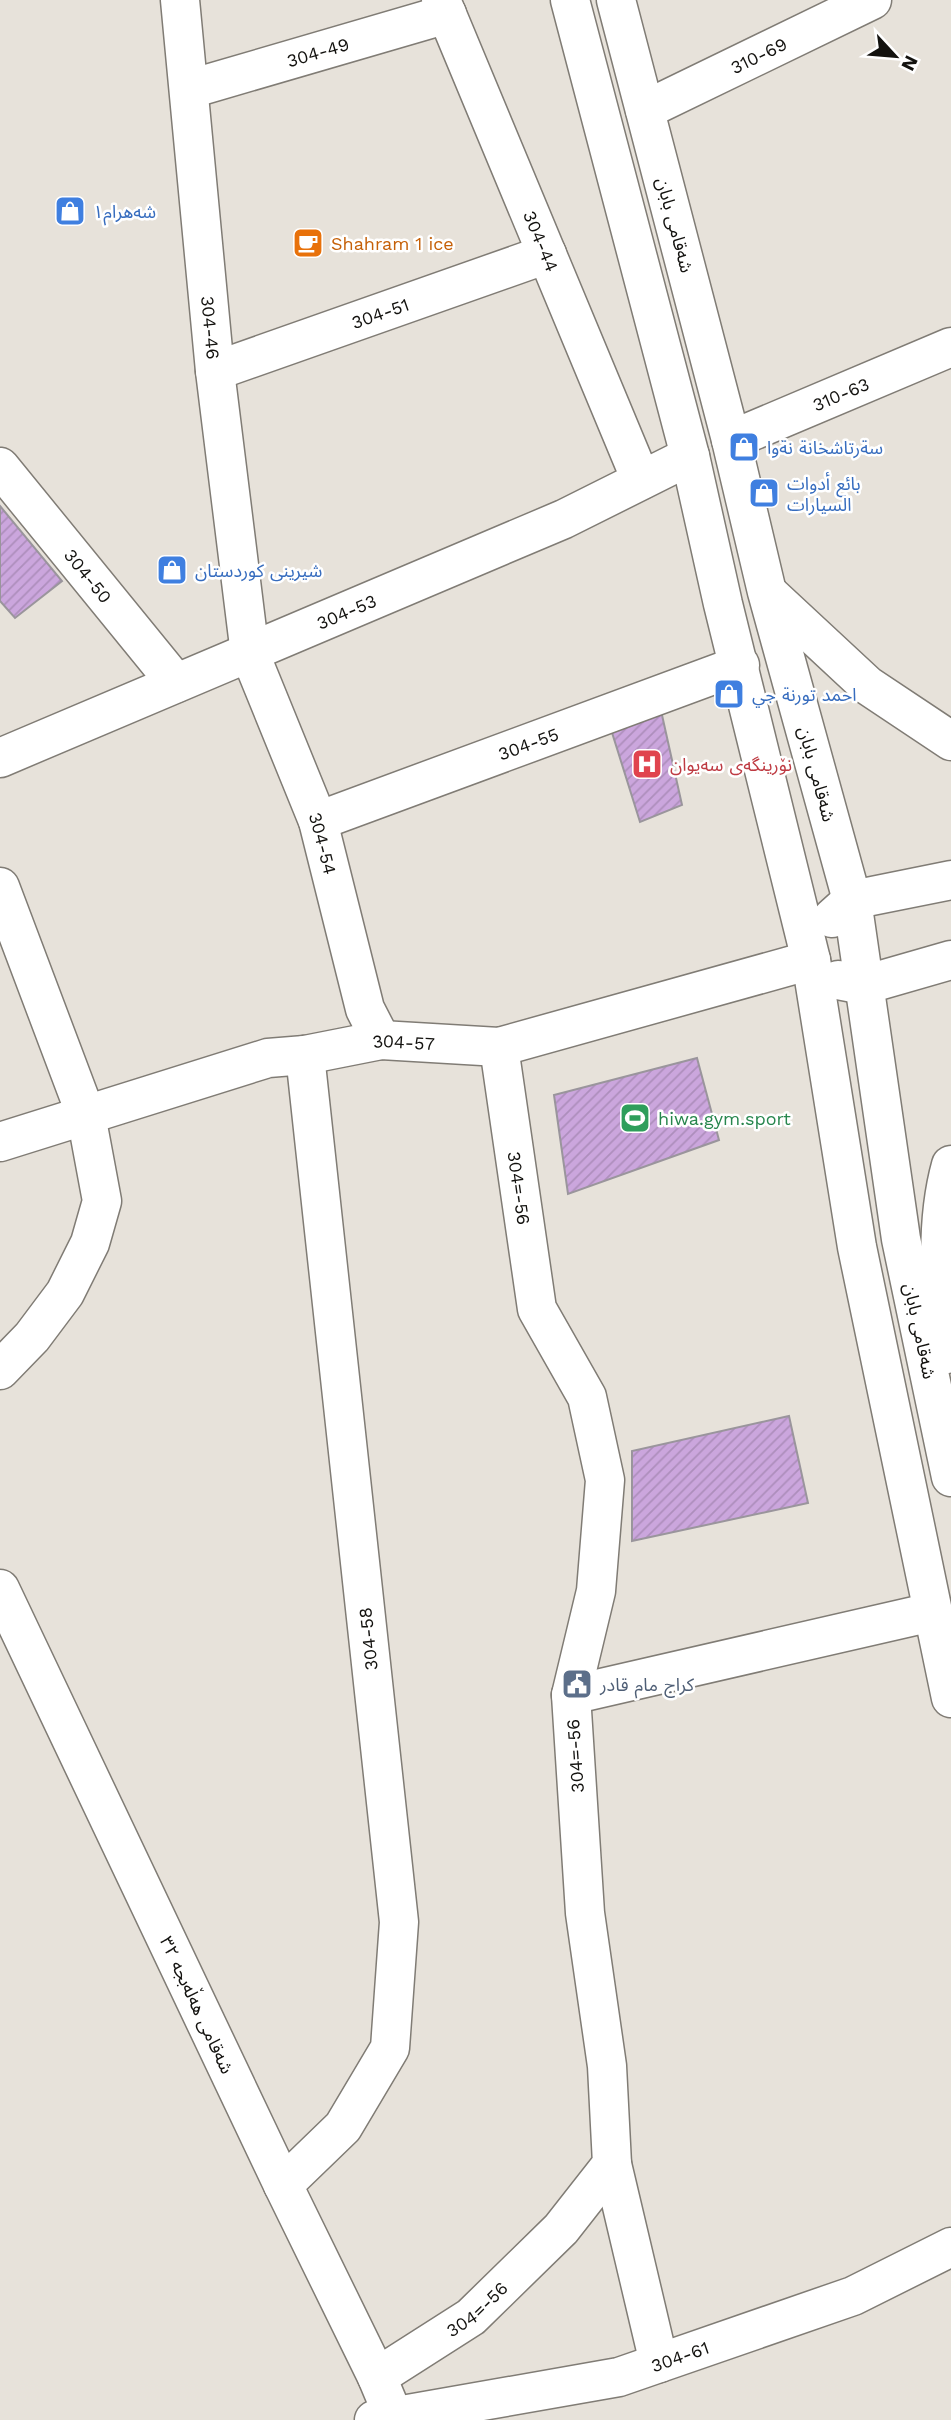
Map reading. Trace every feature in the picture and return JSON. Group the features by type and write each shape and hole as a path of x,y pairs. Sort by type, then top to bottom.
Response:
{"street":[{"name":"304-46","path":"180,0 215,371 250,653"},
{"path":"569,0 690,456 723,604 811,960 857,1247 951,1698"},
{"name":"شەقامی بابان","path":"616,0 731,440 766,592 852,901 901,1239 951,1477"},
{"name":"310-69","path":"645,110 872,0"},
{"name":"304-49","path":"190,89 444,7"},
{"name":"304-44","path":"444,7 641,480"},
{"name":"304-51","path":"215,371 547,254"},
{"name":"310-63","path":"731,440 951,347"},
{"name":"304-53","path":"0,758 564,519 690,456"},
{"name":"304-50","path":"0,467 176,683"},
{"path":"766,592 867,685 951,741"},
{"name":"304-54","path":"250,653 318,821 365,1009 381,1040"},
{"name":"304-55","path":"318,821 740,665"},
{"path":"811,960 826,925 852,901 951,880"},
{"path":"0,887 86,1115 102,1201 90,1242 65,1293 32,1337 0,1370"},
{"path":"811,960 835,979 863,985 951,960"},
{"name":"304-57","path":"0,1143 268,1058 306,1055 381,1040 499,1047 811,960"},
{"name":"304=-56","path":"377,2376 471,2317 561,2229 612,2164 607,2067 585,1913 571,1695 596,1591 606,1480 587,1397 537,1309 499,1047"},
{"name":"304-58","path":"283,2185 343,2127 390,2048 399,1922 306,1055"},
{"path":"951,1165 943,1203 941,1270 951,1394"},
{"name":"شەقامی هەڵەبجە ٣٢","path":"0,1590 283,2185 377,2376 387,2419"},
{"path":"571,1695 932,1612"},
{"path":"612,2164 659,2362"},
{"name":"304-61","path":"387,2419 620,2377 852,2296 951,2247"}],"building":[{"path":"0,506 62,581 15,618 0,601"},
{"name":"نۆرینگەی سەیوان","path":"658,697 682,805 640,822 609,723"},
{"name":"hiwa.gym.sport","path":"697,1058 719,1140 568,1194 554,1095"},
{"path":"789,1416 808,1503 632,1541 632,1451"}],"place":[{"name":"شەهرام١","path":"70,211"},
{"name":"Shahram 1 ice","path":"308,243"},
{"name":"سةرتاشخانة نةوا","path":"744,447"},
{"name":"بائع أدوات السيارات","path":"764,493"},
{"name":"شیرینی کوردستان","path":"172,570"},
{"name":"احمد تورنة جي","path":"729,694"},
{"name":"نۆرینگەی سەیوان","path":"647,764"},
{"name":"hiwa.gym.sport","path":"635,1118"},
{"name":"کراج مام قادر","path":"577,1684"}]}
